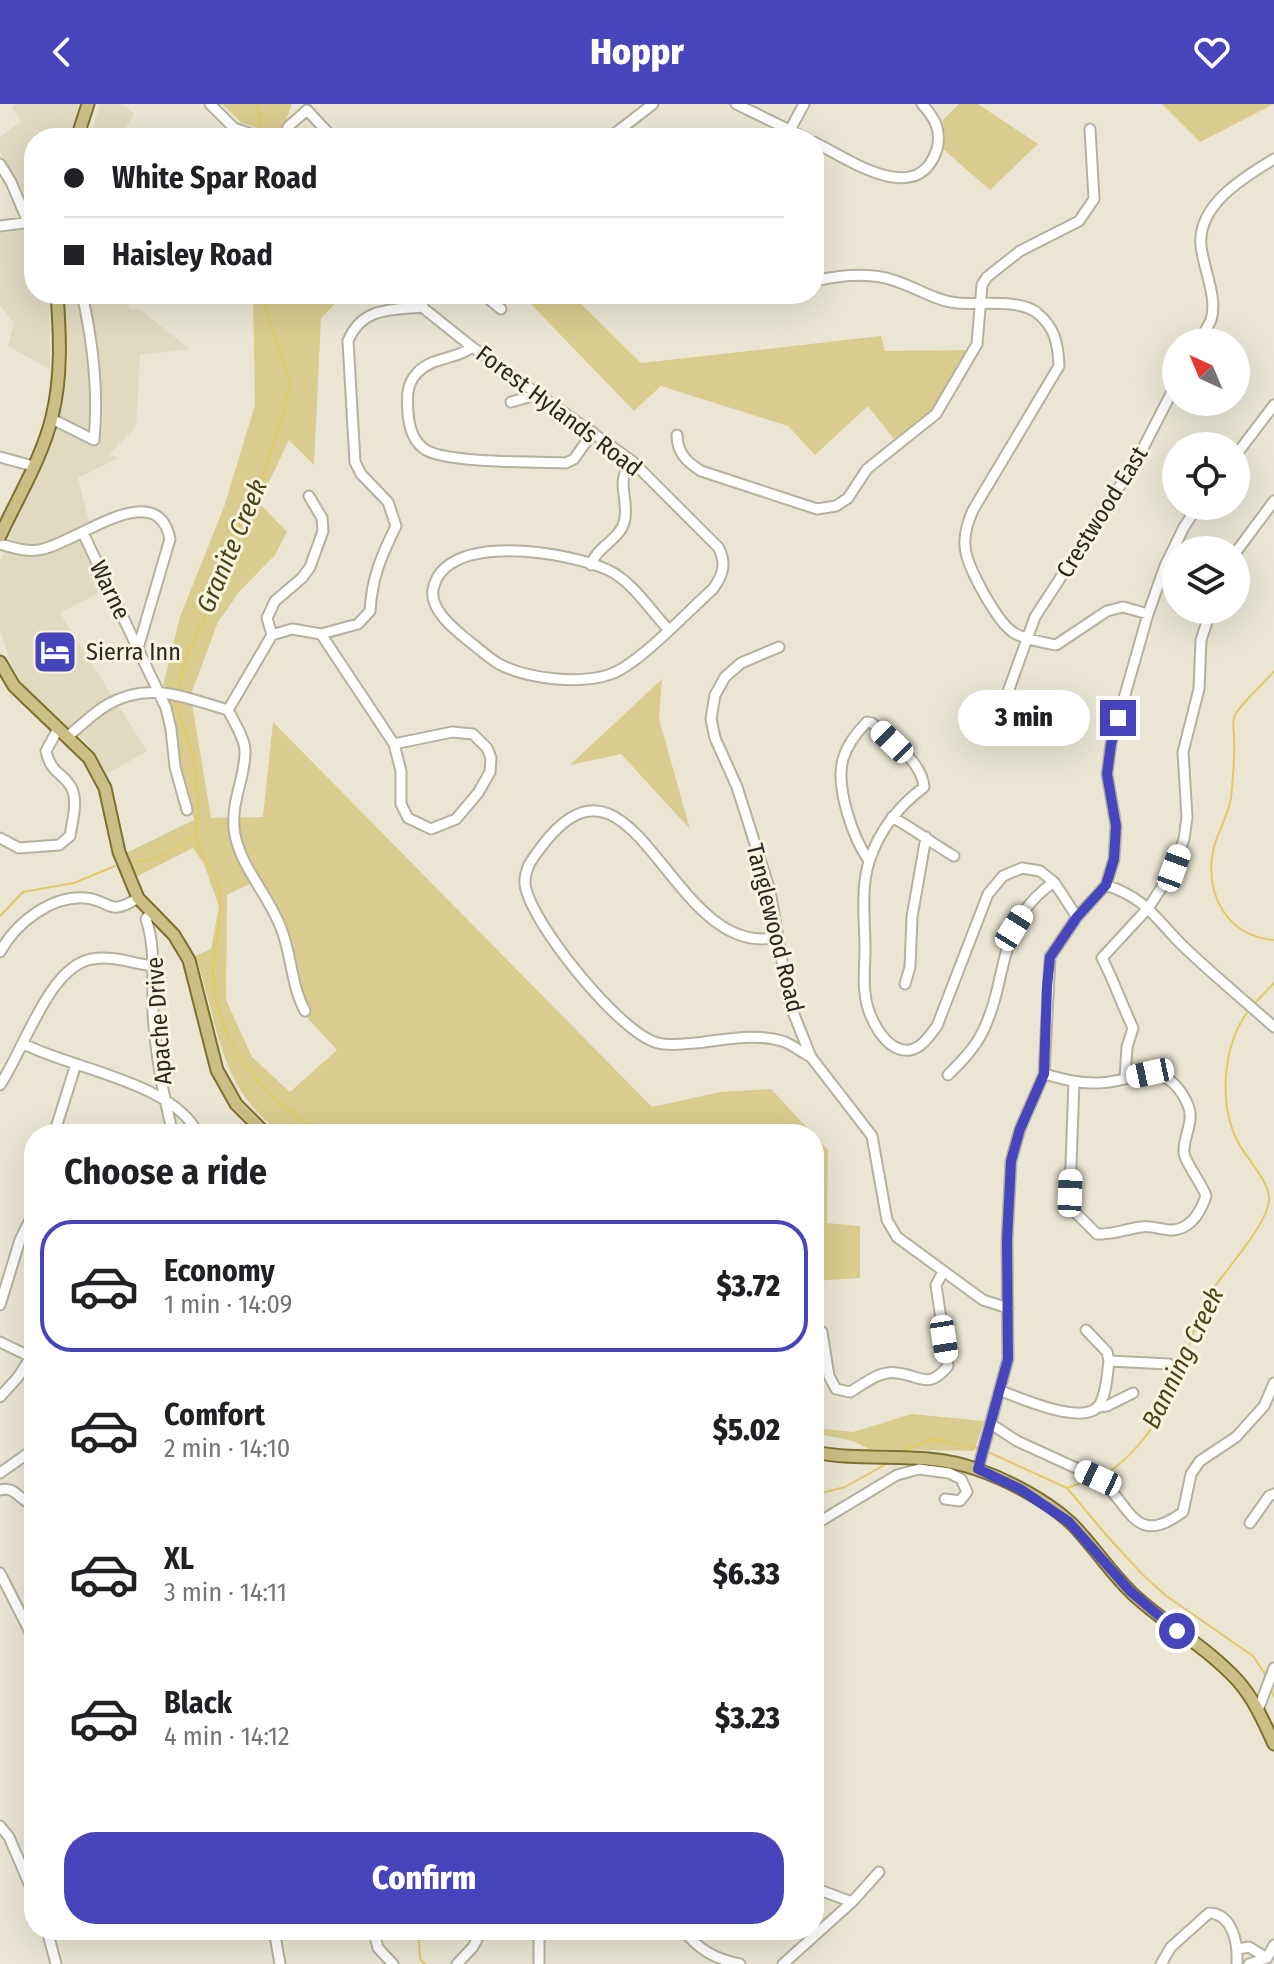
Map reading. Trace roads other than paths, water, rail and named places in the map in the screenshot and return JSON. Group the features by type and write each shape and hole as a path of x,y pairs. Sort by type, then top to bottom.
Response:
{"main road":[{"path":"80,128 88,104"},
{"path":"0,536 52,419 59,378 57,304"},
{"path":"0,662 14,686 89,758 105,788 119,852 138,898 174,935 189,960 213,1059 236,1104 256,1124"},
{"path":"824,1453 947,1460 978,1469 1020,1489 1069,1522 1130,1591 1240,1683 1258,1710 1274,1744"}],"street":[{"path":"210,104 234,128"},
{"path":"622,128 653,104"},
{"path":"736,104 786,128"},
{"path":"791,128 804,104"},
{"path":"824,147 881,175 911,178 927,167 938,144 938,129 933,116 922,104"},
{"path":"288,128 307,110 324,128"},
{"path":"677,435 677,447 689,463 701,471 817,509 836,506 848,498 867,469 936,414 977,344 982,285 987,277 1020,251 1079,221 1087,213 1094,199 1090,129"},
{"path":"1206,328 1211,319 1212,303 1200,242 1207,216 1225,192 1274,159"},
{"path":"0,164 24,208"},
{"path":"0,226 24,223"},
{"path":"824,280 857,275 885,277 954,303 1021,306 1033,310 1051,328 1058,344 1059,366 966,526 965,547 969,565 1001,620 1012,632 1029,639 1056,645 1107,611 1123,607 1148,614"},
{"path":"52,419 94,440 97,409 94,359 84,304"},
{"path":"228,710 272,635 292,629 321,634 358,624 370,611 372,582 396,526 388,502 361,474 355,462 348,341 363,318 381,311 422,307 423,304"},
{"path":"495,304 501,309"},
{"name":"Forest Hylands Road","path":"422,307 472,347 632,461 718,547 724,562 721,578 668,629"},
{"path":"472,347 464,353 426,365 411,382 407,393 409,425 413,436 427,451 446,457 566,463 574,459 593,432"},
{"path":"511,402 539,394"},
{"path":"1250,437 1274,405"},
{"name":"Crestwood East","path":"992,736 1035,617 1138,458 1162,411"},
{"path":"0,457 33,466"},
{"path":"591,565 602,548 618,536 625,518 622,477 632,461"},
{"path":"272,635 267,618 275,601 310,567 323,531 322,518 309,496"},
{"path":"1248,536 1274,501"},
{"path":"0,544 25,551 43,550 128,511 154,512 167,524 170,539 138,648"},
{"path":"978,1469 1008,1359 1007,1240 1011,1161 1020,1129 1044,1074 1050,957 1077,917 1106,885 1114,859 1116,826 1107,774 1111,744 1148,614 1165,566 1189,520"},
{"name":"Warne","path":"83,533 157,690 171,729 175,767 187,810"},
{"path":"494,549 534,551 591,565 618,576 668,629 634,661 612,674 584,680 544,678 499,664 450,625 436,607 432,591 440,572 461,559 494,549"},
{"path":"1125,1078 1127,1047 1133,1028 1102,958 1149,907 1174,868 1184,839 1187,817 1183,752 1199,689 1201,640 1206,624"},
{"path":"321,634 394,744 401,771 401,804 408,818 431,829 456,819 478,793 490,772 491,758 487,748 473,734 452,732 394,744"},
{"name":"Tanglewood Road","path":"779,647 741,663 725,677 715,695 711,719 715,738 737,787 770,891 789,1002 811,1057 872,1136 887,1220 897,1237 983,1300 1008,1308"},
{"path":"0,838 19,848 59,845 70,836 75,798 71,786 49,766 46,751 63,732 107,705 157,690 228,710"},
{"path":"228,710 245,749 233,811 235,835 281,927 289,951 296,994 305,1011"},
{"path":"869,861 856,842 841,781 842,760 850,742 867,722 872,723 911,761 923,777 924,787 901,804 880,836 869,861 866,885 865,994 883,1037 897,1049 912,1050 925,1041 937,1026 988,894 1003,876 1022,868 1040,871 1054,882 1077,917"},
{"path":"778,937 750,940 725,930 693,901 630,826 598,809 587,810 556,827 528,864 525,883 532,902 564,953 601,1001 636,1033 658,1043 686,1044 759,1037 785,1042 811,1057"},
{"path":"892,817 954,856"},
{"path":"905,984 910,967 912,917 926,837"},
{"path":"948,1075 967,1055 983,1031 1014,928 1034,896 1054,882"},
{"path":"1106,885 1126,892 1149,907 1181,944 1274,1027"},
{"path":"0,952 20,926 48,905 88,898 114,908 124,907 138,898"},
{"name":"Apache Drive","path":"152,911 146,919 154,948 153,1015 171,1124"},
{"path":"0,1085 36,1016 59,979 73,965 101,958 124,959 154,966"},
{"path":"24,1044 45,1055 165,1099 186,1114 192,1124"},
{"path":"57,1124 76,1064"},
{"path":"1044,1074 1074,1082 1101,1083 1150,1073 1167,1077 1189,1107 1191,1125 1185,1139 1184,1155 1201,1181 1206,1196 1200,1212 1189,1223 1172,1230 1157,1226 1111,1235 1097,1234 1075,1212 1070,1193 1074,1082"},
{"path":"0,1305 24,1232"},
{"path":"824,1345 829,1376 836,1389 850,1392 878,1376 896,1372 920,1381 938,1378 948,1366 936,1285 943,1272"},
{"path":"1086,1330 1107,1352 1109,1361 1099,1407"},
{"path":"0,1342 24,1354"},
{"path":"1109,1361 1169,1364"},
{"path":"0,1397 24,1369"},
{"path":"991,1424 1017,1441 1098,1478 1109,1487 1128,1513 1145,1526 1166,1525 1183,1512 1191,1474 1200,1461 1236,1437 1264,1406 1274,1383"},
{"path":"1001,1391 1068,1412 1089,1412 1133,1393"},
{"path":"0,1473 24,1456"},
{"path":"824,1519 897,1475 919,1469 949,1473 961,1479 965,1485 965,1498 952,1502 945,1499"},
{"path":"0,1490 15,1491 24,1499"},
{"path":"1250,1523 1269,1496 1274,1494"},
{"path":"0,1573 24,1620"},
{"path":"1258,1710 1274,1668"},
{"path":"0,1826 9,1837 24,1872"},
{"path":"824,1927 879,1872"},
{"path":"824,1892 852,1902"},
{"path":"1161,1964 1171,1947 1209,1913 1215,1913 1226,1921 1235,1936 1237,1964"},
{"path":"50,1940 56,1964"},
{"path":"276,1940 280,1964"},
{"path":"376,1940 378,1948 393,1964"},
{"path":"457,1964 477,1940"},
{"path":"539,1940 539,1964"},
{"path":"691,1940 717,1959 740,1964"},
{"path":"783,1964 810,1940"},
{"path":"1249,1964 1267,1958 1274,1945"},
{"path":"1238,1949 1249,1947 1267,1958"}],"waterway":[{"name":"Granite Creek","path":"258,104 260,128"},
{"name":"Granite Creek","path":"179,691 183,665 203,621 229,542 253,499 268,463 291,384 265,304"},
{"name":"Banning Creek","path":"1274,671 1234,718 1231,798 1215,844 1211,867 1216,897 1232,922 1244,931 1274,940"},
{"name":"Granite Creek","path":"178,701 195,766 198,844 219,888 221,909 213,972 223,1022 248,1068 284,1106 308,1124"},
{"path":"134,862 168,853 197,833"},
{"path":"0,916 23,892 74,883 115,866"},
{"name":"Banning Creek","path":"1253,1005 1274,983"},
{"name":"Banning Creek","path":"1103,1476 1133,1451 1156,1422 1181,1370 1205,1302 1255,1233 1268,1207 1265,1183 1232,1129 1226,1094 1228,1058 1233,1040 1249,1010"},
{"name":"Granite Creek","path":"904,1450 933,1439 978,1448"},
{"name":"Granite Creek","path":"988,1452 1067,1488 1143,1575 1165,1595 1253,1656 1267,1677"},
{"name":"Granite Creek","path":"824,1492 845,1487 888,1463"},
{"name":"Banning Creek","path":"1067,1488 1093,1479"},
{"name":"Granite Creek","path":"1270,1687 1274,1697"},
{"path":"418,1940 420,1959 425,1964"}],"place":[{"name":"Sierra Inn","path":"55,652"}]}
